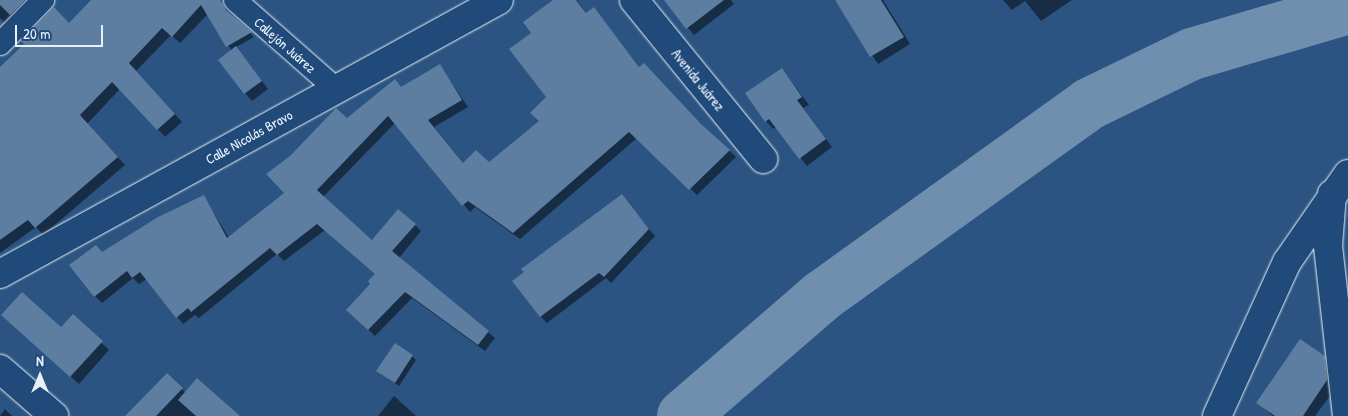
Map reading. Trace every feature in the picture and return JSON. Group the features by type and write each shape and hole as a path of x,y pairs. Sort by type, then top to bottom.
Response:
{"street":[{"path":"0,44 44,0"},
{"name":"Callejón Juárez","path":"235,0 336,90"},
{"name":"Calle Nicolás Bravo","path":"0,274 499,0"},
{"name":"Avenida Juárez","path":"634,0 763,159"},
{"path":"1217,416 1287,262 1340,184"},
{"path":"1340,184 1328,246 1347,416"},
{"path":"0,369 54,416"}],"building":[{"path":"0,0 25,0 10,15 0,5"},
{"path":"91,0 220,0 226,10 252,32 226,47 201,5 172,37 162,28 129,63 175,114 157,130 112,82 80,115 118,157 35,228 28,220 0,240 0,67 24,44 21,41 54,7 69,23"},
{"path":"553,0 576,0 586,13 594,7 639,67 644,63 701,124 730,150 689,190 629,132 513,233 468,201 462,206 388,116 317,190 372,240 398,209 416,224 392,251 489,331 478,345 405,292 368,330 346,310 370,284 368,281 375,274 317,224 277,255 270,248 191,312 188,308 176,318 140,272 132,278 127,271 94,297 69,265 96,245 102,252 158,217 204,195 227,238 284,193 266,174 290,156 336,108 347,118 395,79 401,87 440,64 462,100 428,120 463,163 476,150 489,162 539,121 530,113 546,97 509,49 531,33 523,22"},
{"path":"664,0 724,0 686,29"},
{"path":"835,0 881,0 904,37 870,57"},
{"path":"236,46 262,81 244,94 218,60"},
{"path":"782,68 802,97 797,100 826,139 799,159 769,119 765,122 745,93"},
{"path":"622,194 649,229 604,277 599,273 540,317 512,281 524,272 521,269"},
{"path":"22,292 61,327 73,314 103,341 70,377 1,315"},
{"path":"1300,339 1325,356 1327,380 1303,416 1275,416 1256,403"},
{"path":"395,343 413,355 395,383 376,371"},
{"path":"167,373 183,388 156,416 125,416"},
{"path":"197,378 240,416 196,416 178,400"}],"waterway":[{"path":"683,416 822,296 1089,104 1192,54 1348,8"}]}
